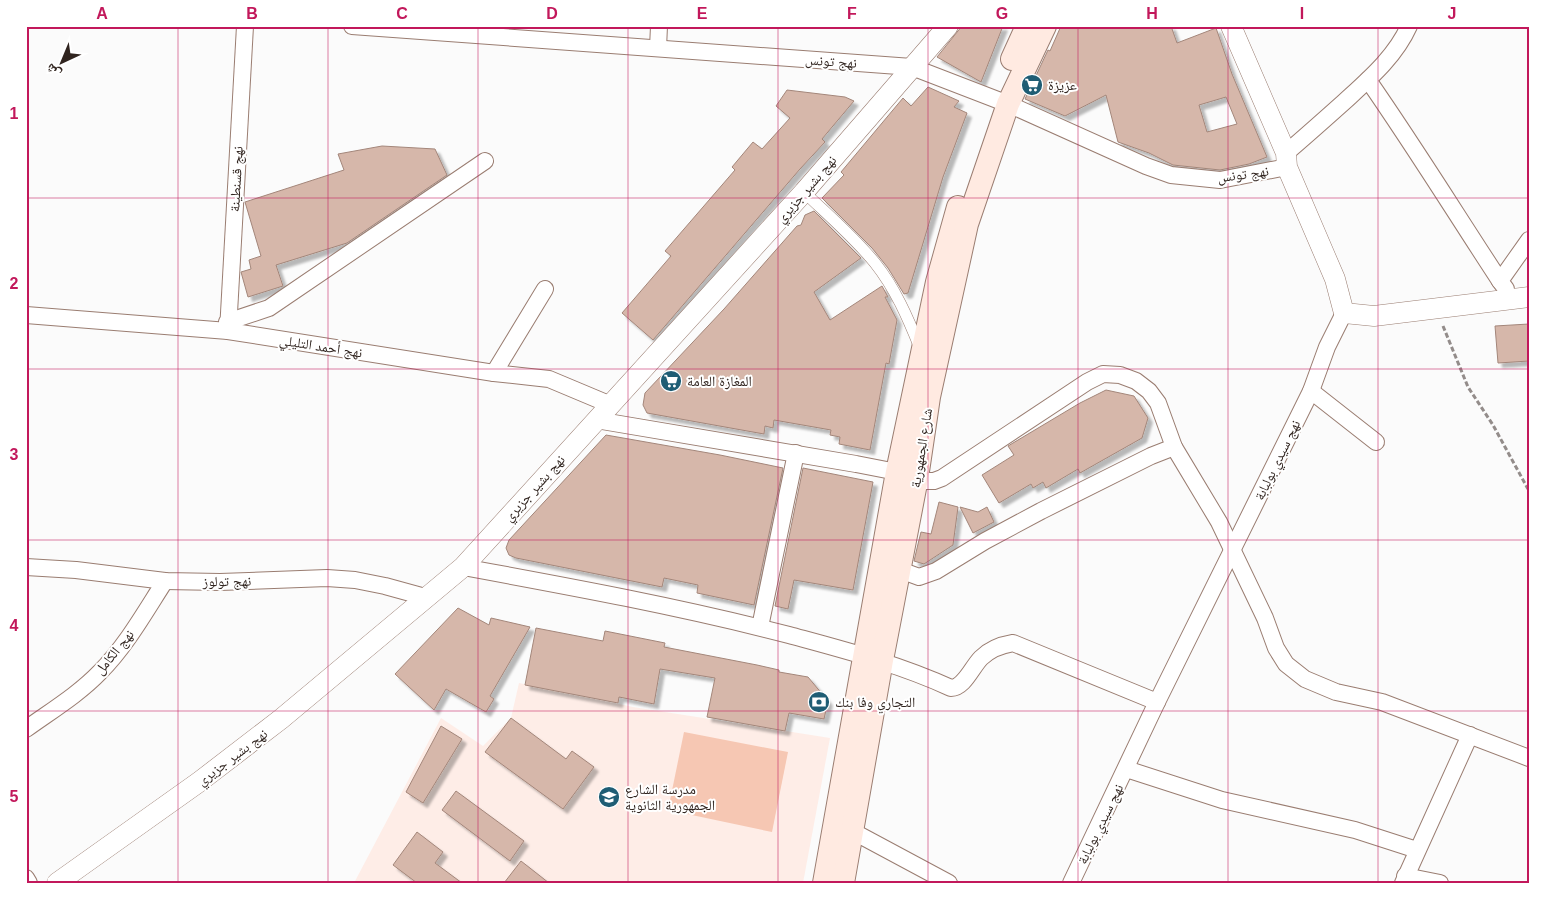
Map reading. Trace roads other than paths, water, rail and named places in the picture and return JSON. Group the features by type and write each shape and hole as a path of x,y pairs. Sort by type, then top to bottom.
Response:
{"main road":[{"name":"شارع الجمهورية","path":"843,883 852,832 873,658 900,570 907,475 922,352 949,232 1001,101 1027,26"},
{"name":"شارع الجمهورية","path":"824,883 873,658 907,475 929,398 967,224 1001,101 1045,26"}],"street":[{"name":"نهج قسنطينة","path":"227,327 244,26"},
{"name":"نهج تونس","path":"352,26 912,67 1001,101 1146,166 1171,175 1220,180 1287,160"},
{"path":"658,48 659,26"},
{"name":"نهج بشير جزيري","path":"57,883 199,782 274,725 463,567 804,192 948,26"},
{"path":"1231,26 1335,279 1344,314 1374,316 1520,297"},
{"path":"1287,160 1387,61 1404,39 1409,26"},
{"path":"1368,80 1413,145 1500,281 1520,297"},
{"path":"227,327 269,308 485,161"},
{"path":"804,192 876,264 906,314 922,352"},
{"path":"1500,281 1529,240"},
{"path":"494,373 545,289"},
{"name":"نهج سيدي بولبابة","path":"1071,883 1157,702 1311,391 1327,347 1344,314"},
{"name":"نهج أحمد التليلي","path":"26,315 227,327 494,373 549,379 611,405"},
{"path":"596,420 796,453 907,475 925,481 934,481 942,478 1087,382 1104,374 1120,375 1136,381 1149,391 1158,403 1174,447 1216,515 1265,618 1276,648 1286,664 1305,679 1336,692 1382,702 1529,758"},
{"path":"1311,391 1376,442"},
{"path":"900,570 919,577 936,571 985,541 1041,511 1151,456 1174,447"},
{"path":"760,627 796,453"},
{"name":"نهج تولوز","path":"26,567 76,570 166,581 220,582 327,578 355,580 426,597"},
{"path":"463,567 670,606 760,627 873,658 951,688 958,686 985,655 1000,645 1013,642 1157,702"},
{"name":"نهج الكامل","path":"26,729 74,695 103,669 113,658 166,581"},
{"path":"1440,883 1404,879 1470,735"},
{"path":"1126,769 1222,800 1355,830 1417,850"},
{"path":"852,832 949,883"},
{"path":"26,878 29,883"}],"place":[{"name":"عزيزة","path":"1032,85"},
{"name":"المغازة العامة","path":"671,381"},
{"name":"التجاري وفا بنك","path":"819,702"},
{"name":"مدرسة الشارع الجمهورية الثانوية","path":"609,797"}]}
